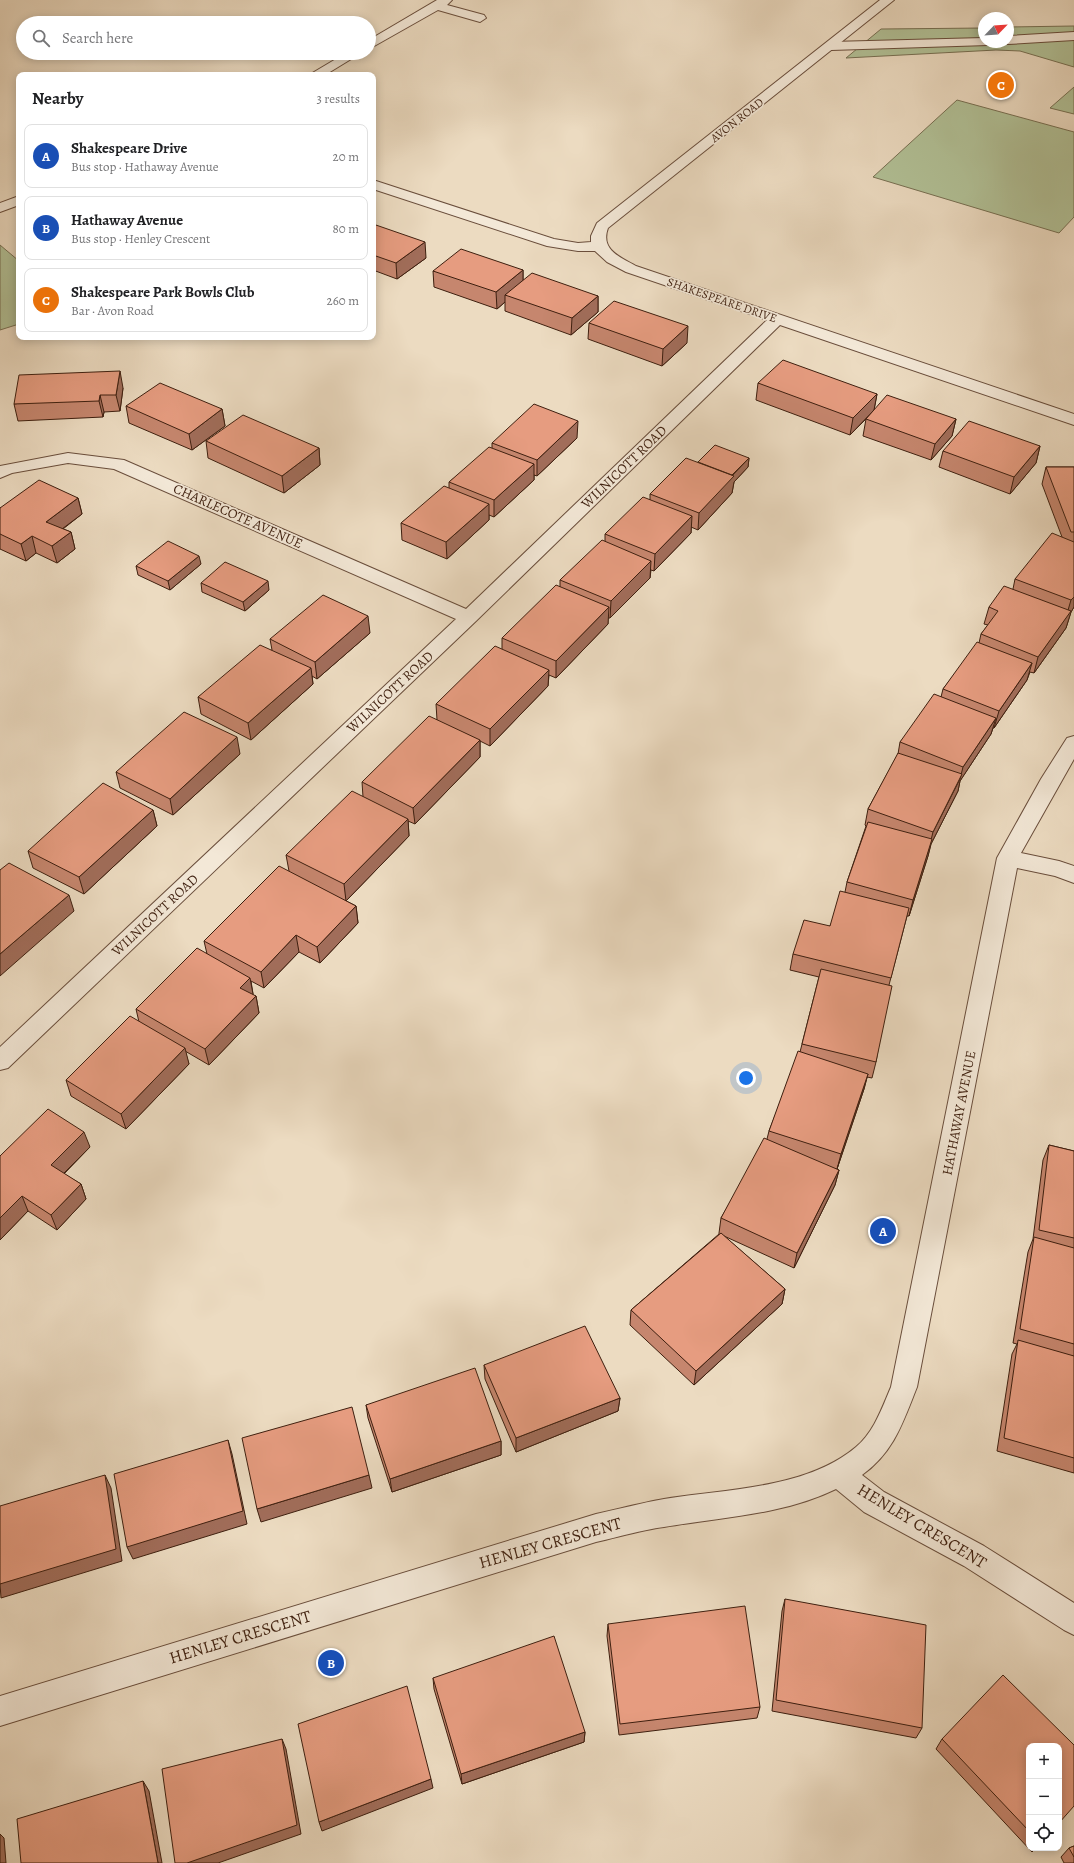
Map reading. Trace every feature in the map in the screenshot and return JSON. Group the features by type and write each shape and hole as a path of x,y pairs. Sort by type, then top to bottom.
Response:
{"street":[{"name":"AVON ROAD","path":"599,246 598,236 602,226 888,0"},
{"path":"376,41 442,3 480,18"},
{"path":"1014,40 1074,36"},
{"path":"831,46 978,42"},
{"path":"321,72 343,60"},
{"path":"376,189 552,243 578,247 599,246"},
{"path":"0,208 16,201"},
{"name":"SHAKESPEARE DRIVE","path":"599,246 612,259 631,269 1074,420"},
{"name":"WILNICOTT ROAD","path":"0,1061 469,617 777,319"},
{"name":"CHARLECOTE AVENUE","path":"0,473 7,469 68,458 118,464 469,617"},
{"name":"HATHAWAY AVENUE","path":"839,1474 866,1456 887,1429 904,1387 1008,858 1051,779 1074,743"},
{"path":"1008,858 1059,869 1074,875"},
{"name":"HENLEY CRESCENT","path":"0,1711 596,1528 660,1514 765,1497 803,1488 839,1474 874,1502 974,1556 1074,1620"}],"green space":[{"path":"1074,26 1074,67 1020,51 996,50 846,58 881,29 978,28 978,48 1014,48 1014,27"},
{"path":"1074,87 1074,114 1050,108"},
{"path":"957,100 1074,132 1074,217 1059,233 873,177"},
{"path":"0,245 16,258 16,325 0,330"}],"building":[{"path":"376,225 425,242 396,263 376,256"},
{"path":"461,249 523,270 496,292 433,271"},
{"path":"532,273 598,296 572,318 505,295"},
{"path":"614,301 688,326 663,349 589,323"},
{"path":"783,360 877,394 853,418 758,383"},
{"path":"120,371 116,395 100,395 99,401 14,404 19,375"},
{"path":"160,383 222,409 189,434 126,406"},
{"path":"887,395 956,419 935,444 866,419"},
{"path":"534,404 578,421 537,460 492,443"},
{"path":"243,415 319,448 282,476 206,441"},
{"path":"969,421 1040,446 1014,477 943,451"},
{"path":"715,445 749,458 732,475 698,462"},
{"path":"489,447 534,464 494,500 449,482"},
{"path":"686,458 734,476 699,513 650,494"},
{"path":"1046,467 1074,467 1074,532 1071,532"},
{"path":"39,480 78,498 46,522 71,532 52,546 32,536 21,544 0,534 0,508"},
{"path":"444,486 489,504 446,542 401,523"},
{"path":"643,497 692,516 655,554 605,534"},
{"path":"1052,533 1074,542 1074,597 1071,600 1015,579"},
{"path":"602,540 651,561 611,601 560,580"},
{"path":"168,541 199,556 168,581 136,566"},
{"path":"225,562 268,581 243,602 201,583"},
{"path":"556,585 609,607 556,661 502,638"},
{"path":"1004,586 1071,611 1038,657 981,634 998,611 989,607"},
{"path":"323,595 368,616 315,662 270,639"},
{"path":"977,642 1032,663 999,711 943,689"},
{"path":"260,645 311,668 248,723 198,697"},
{"path":"495,646 549,670 490,729 436,704"},
{"path":"934,694 996,718 963,767 900,742"},
{"path":"184,712 237,737 170,799 116,772"},
{"path":"429,716 480,740 413,808 362,782"},
{"path":"898,753 962,774 933,832 868,809"},
{"path":"103,783 153,810 79,877 28,851"},
{"path":"352,791 408,819 344,884 286,855"},
{"path":"868,822 932,839 913,900 847,882"},
{"path":"9,863 69,895 0,954 0,870"},
{"path":"279,866 356,906 317,947 296,935 261,972 204,941"},
{"path":"840,891 909,908 891,978 793,954 804,920 830,926"},
{"path":"197,948 250,978 240,988 256,996 205,1049 136,1009"},
{"path":"821,969 892,986 876,1062 802,1044"},
{"path":"130,1016 185,1048 121,1114 66,1080"},
{"path":"798,1051 868,1074 841,1154 769,1131"},
{"path":"48,1109 84,1132 51,1165 81,1184 51,1215 22,1196 0,1218 0,1156"},
{"path":"764,1138 839,1170 797,1253 721,1218"},
{"path":"1049,1145 1074,1151 1074,1238 1039,1230"},
{"path":"721,1233 785,1289 696,1371 631,1310"},
{"path":"1034,1237 1074,1248 1074,1344 1020,1329"},
{"path":"585,1326 620,1398 516,1438 484,1365"},
{"path":"1018,1340 1074,1356 1074,1458 1004,1438"},
{"path":"475,1368 501,1441 390,1479 366,1405"},
{"path":"352,1407 369,1475 257,1509 242,1438"},
{"path":"228,1440 243,1511 127,1547 114,1474"},
{"path":"105,1475 116,1549 0,1584 0,1506"},
{"path":"785,1599 926,1625 922,1728 776,1700"},
{"path":"745,1606 760,1707 620,1724 608,1624"},
{"path":"554,1636 585,1732 461,1774 433,1678"},
{"path":"1003,1675 1074,1745 1074,1806 1062,1820 1062,1743 1026,1743 1026,1828 942,1739"},
{"path":"407,1686 431,1779 319,1822 298,1724"},
{"path":"282,1739 297,1825 187,1863 175,1863 162,1769"},
{"path":"143,1781 158,1863 21,1863 17,1819"},
{"path":"1074,1846 1074,1857 1069,1848"}],"place":[{"name":"Shakespeare Park Bowls Club","path":"1001,85"},
{"name":"Shakespeare Drive","path":"883,1231"},
{"name":"Hathaway Avenue","path":"331,1663"}]}
